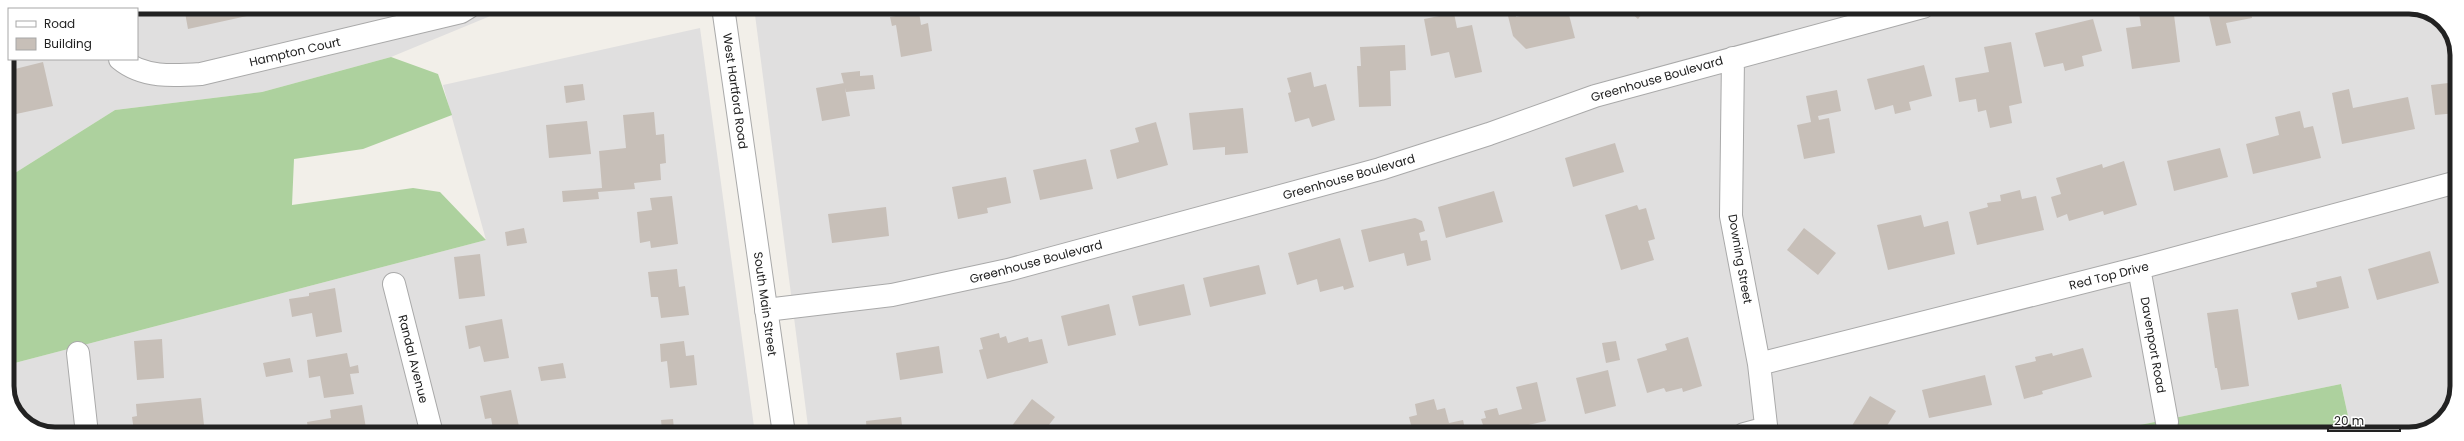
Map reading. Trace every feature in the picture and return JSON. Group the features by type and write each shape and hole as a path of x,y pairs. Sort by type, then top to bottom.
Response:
{"street":[{"name":"Hampton Court","path":"121,60 128,66 162,76 201,74 453,14"},
{"name":"West Hartford Road","path":"724,14 747,175"},
{"name":"Greenhouse Boulevard","path":"766,310 892,296 1008,270 1380,169 1489,134 1595,96 1897,14"},
{"name":"Downing Street","path":"1733,58 1731,216 1759,364 1767,427"},
{"name":"South Main Street","path":"747,175 783,427"},
{"name":"Red Top Drive","path":"1759,364 2139,268 2450,184"},
{"name":"Davenport Road","path":"2139,268 2167,422"},
{"name":"Randal Avenue","path":"394,284 430,427"},
{"path":"78,352 86,427"}],"shaded area":[{"path":"138,14 492,14 488,17 391,57 262,92 115,110 14,174 14,60 138,60"},
{"path":"755,14 2414,14 2427,18 2438,26 2446,37 2449,45 2450,391 2448,399 2436,417 2425,424 2417,426 2350,427 2341,384 2130,427 808,427"},
{"path":"700,28 754,427 50,427 32,420 21,409 15,396 14,363 486,240 443,85"}],"green space":[{"path":"391,57 438,74 452,115 363,149 294,159 292,205 413,188 440,192 486,240 14,363 14,174 115,110 262,92"},
{"path":"2341,384 2350,427 2130,427"}],"building":[{"path":"185,14 256,14 188,29"},
{"path":"907,14 919,14 921,25 928,23 932,51 901,57 896,25 892,26 890,17"},
{"path":"1454,14 1457,28 1472,25 1482,72 1455,78 1449,52 1431,56 1424,19"},
{"path":"1508,14 1515,14 1516,17 1529,14 1569,14 1575,38 1526,49 1513,36"},
{"path":"1632,14 1642,14 1638,19"},
{"path":"2139,14 2174,14 2180,62 2132,69 2126,28 2141,26"},
{"path":"2209,14 2251,14 2252,18 2226,23 2231,43 2216,46"},
{"path":"2093,19 2102,51 2082,56 2084,66 2065,71 2063,63 2044,67 2035,33"},
{"path":"2011,42 2022,103 2009,106 2012,123 1990,128 1986,110 1978,112 1976,99 1959,102 1955,78 1989,72 1984,47"},
{"path":"1405,45 1406,70 1390,71 1391,106 1359,107 1357,66 1361,66 1360,47"},
{"path":"43,62 53,106 14,114 14,69"},
{"path":"1924,65 1932,96 1909,102 1911,110 1895,114 1893,105 1875,110 1867,79"},
{"path":"860,71 860,76 873,75 875,89 846,92 841,73"},
{"path":"1311,72 1314,87 1326,84 1335,120 1312,127 1309,118 1295,122 1288,93 1291,92 1287,78"},
{"path":"844,83 850,116 822,121 816,88"},
{"path":"2450,83 2450,114 2435,115 2431,85"},
{"path":"583,84 585,100 566,103 564,86"},
{"path":"2349,89 2353,108 2408,97 2415,129 2342,144 2332,93"},
{"path":"1837,90 1841,111 1818,116 1819,120 1829,118 1835,153 1804,159 1797,125 1811,122 1806,96"},
{"path":"1243,108 1248,153 1225,155 1225,147 1193,150 1189,113"},
{"path":"2300,111 2304,128 2313,126 2321,158 2253,174 2246,144 2279,135 2275,117"},
{"path":"654,112 656,135 664,134 666,163 660,164 661,180 634,183 635,189 598,192 599,199 563,202 562,191 602,188 599,151 626,148 623,115"},
{"path":"587,121 591,154 549,158 546,125"},
{"path":"1156,122 1168,165 1117,179 1110,150 1139,142 1135,128"},
{"path":"1615,143 1624,172 1573,187 1565,158"},
{"path":"2220,148 2228,177 2174,191 2167,161"},
{"path":"1086,159 1093,189 1040,200 1033,170"},
{"path":"2124,161 2137,205 2104,215 2103,211 2069,221 2067,214 2057,218 2051,197 2061,194 2056,178 2102,164 2103,168"},
{"path":"1006,177 1011,203 987,208 988,213 958,219 952,187"},
{"path":"2020,190 2022,199 2036,196 2044,230 1977,245 1969,212 1988,207 1987,203 2001,201 2000,195"},
{"path":"1494,191 1503,222 1446,238 1438,207"},
{"path":"672,196 678,244 651,248 650,241 640,243 637,212 652,210 650,198"},
{"path":"1637,205 1639,210 1646,208 1655,239 1648,241 1654,260 1621,270 1605,215"},
{"path":"886,207 889,236 832,243 828,214"},
{"path":"1921,215 1924,227 1948,221 1955,254 1888,270 1877,225"},
{"path":"1415,218 1422,221 1425,231 1419,233 1421,241 1427,240 1431,260 1407,266 1404,253 1369,262 1361,230"},
{"path":"524,228 527,243 507,246 505,232"},
{"path":"1804,228 1836,253 1818,275 1787,250"},
{"path":"1340,238 1354,287 1344,290 1343,286 1320,292 1317,279 1297,285 1288,253"},
{"path":"2430,251 2439,283 2377,300 2368,269"},
{"path":"480,254 485,296 459,299 454,257"},
{"path":"1259,265 1266,294 1210,307 1203,278"},
{"path":"677,269 679,287 685,286 689,315 661,318 658,297 651,297 648,272"},
{"path":"2341,276 2349,308 2298,320 2291,293 2317,287 2316,282"},
{"path":"1184,284 1191,315 1139,326 1132,296"},
{"path":"335,288 342,332 316,337 312,313 292,317 289,299 309,296 309,293"},
{"path":"1109,304 1116,335 1068,346 1061,316"},
{"path":"2238,309 2249,386 2221,390 2217,368 2215,368 2207,313"},
{"path":"502,319 509,358 484,362 480,346 469,349 465,326"},
{"path":"999,333 1000,338 1006,336 1008,343 1028,337 1029,342 1042,339 1048,363 987,379 979,350 983,349 980,338"},
{"path":"1688,337 1702,386 1683,392 1682,388 1666,392 1664,388 1647,393 1637,359 1667,350 1665,344"},
{"path":"162,339 164,378 137,380 134,341"},
{"path":"684,341 686,356 694,355 697,385 670,388 667,361 661,362 660,344"},
{"path":"1616,341 1620,360 1606,363 1602,343"},
{"path":"939,346 943,373 900,380 896,353"},
{"path":"2083,348 2092,377 2042,391 2043,394 2024,399 2015,366 2036,361 2035,357 2052,353 2053,356"},
{"path":"347,353 350,367 358,365 359,373 350,374 354,394 324,398 320,376 309,378 307,360"},
{"path":"290,358 293,372 266,377 263,363"},
{"path":"563,363 566,378 541,381 538,367"},
{"path":"1608,370 1616,406 1585,414 1576,378"},
{"path":"1985,375 1992,405 1929,418 1922,390"},
{"path":"1537,382 1546,421 1524,427 1484,427 1481,419 1486,418 1484,411 1497,408 1499,415 1522,409 1516,387"},
{"path":"511,390 519,427 493,427 491,418 485,419 480,396"},
{"path":"1870,396 1896,411 1886,427 1851,427"},
{"path":"201,398 204,427 133,427 132,417 137,416 136,404"},
{"path":"1032,399 1055,417 1047,427 1011,427"},
{"path":"1434,399 1437,410 1445,408 1449,423 1463,420 1464,427 1412,427 1409,417 1417,415 1415,404"},
{"path":"362,405 366,427 308,427 307,422 331,418 330,410"},
{"path":"901,417 902,427 866,427 866,421"},
{"path":"673,419 674,427 662,427 661,420"}]}
